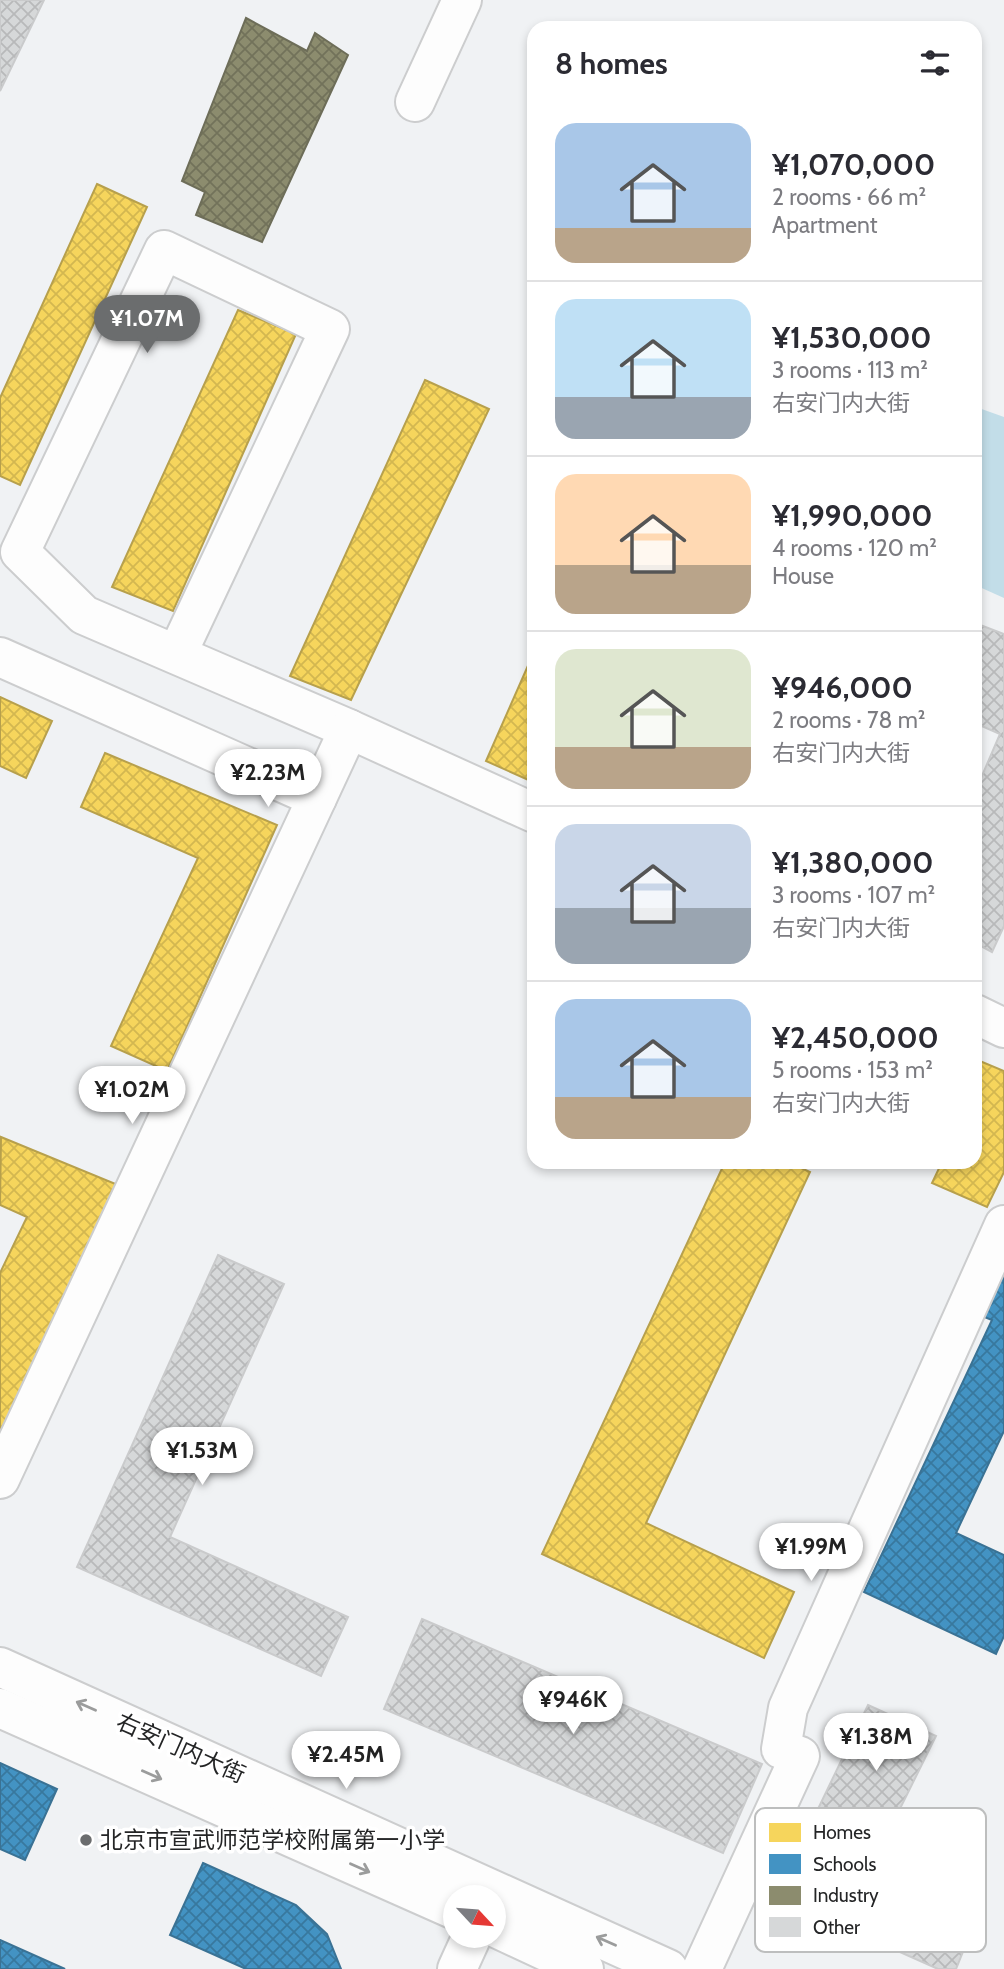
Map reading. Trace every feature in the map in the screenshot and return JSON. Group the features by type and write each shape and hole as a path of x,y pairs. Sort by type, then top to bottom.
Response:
{"street":[{"path":"415,102 462,0"},
{"path":"177,654 330,329 164,250 20,552 84,615 349,729 527,810"},
{"path":"0,657 317,798"},
{"path":"0,1479 349,729"},
{"path":"982,1017 1004,1028"},
{"path":"776,1808 800,1756 781,1749 788,1708 1004,1225"},
{"name":"右安门内大街","path":"0,1667 668,1969"},
{"name":"右安门内大街","path":"0,1707 443,1905"},
{"path":"702,1969 755,1854"},
{"path":"506,1933 584,1969"},
{"path":"457,1969 467,1948"}],"shaded area":[{"path":"982,409 1004,417 1004,598 982,588"}],"building: Homes":[{"path":"97,184 147,207 20,485 0,476 0,398"},
{"path":"238,310 296,334 173,611 112,587"},
{"path":"425,380 489,409 351,700 290,676"},
{"path":"527,668 527,779 486,761"},
{"path":"0,697 52,721 26,778 0,766"},
{"path":"105,753 277,825 167,1071 111,1046 198,858 81,807"},
{"path":"982,1062 1004,1071 1004,1172 987,1207 932,1183 939,1169 982,1169"},
{"path":"1,1137 118,1185 0,1437 0,1273 27,1217 0,1205"},
{"path":"722,1169 803,1169 810,1172 646,1523 794,1592 764,1658 542,1554"}],"building: Schools":[{"path":"1004,1256 1004,1431 956,1533 1004,1555 1004,1636 996,1654 864,1592 992,1320 977,1314"},
{"path":"0,1763 57,1789 25,1860 0,1849"},
{"path":"203,1863 296,1905 327,1934 341,1969 246,1969 170,1935"},
{"path":"0,1940 65,1969 0,1969"}],"building: Industry":[{"path":"246,18 307,51 315,33 348,55 262,242 196,215 205,192 182,181"}],"building: Other":[{"path":"0,0 44,0 0,91"},
{"path":"982,626 1004,634 1004,926 992,952 982,947 982,776 1000,734 982,726"},
{"path":"218,1255 284,1284 170,1537 348,1617 321,1676 77,1567"},
{"path":"422,1619 762,1764 723,1853 384,1709"},
{"path":"868,1705 936,1736 900,1808 818,1808"},
{"path":"900,1952 963,1952 956,1969 938,1969"}],"place":[{"name":"北京市宣武师范学校附属第一小学","path":"86,1840"}]}
